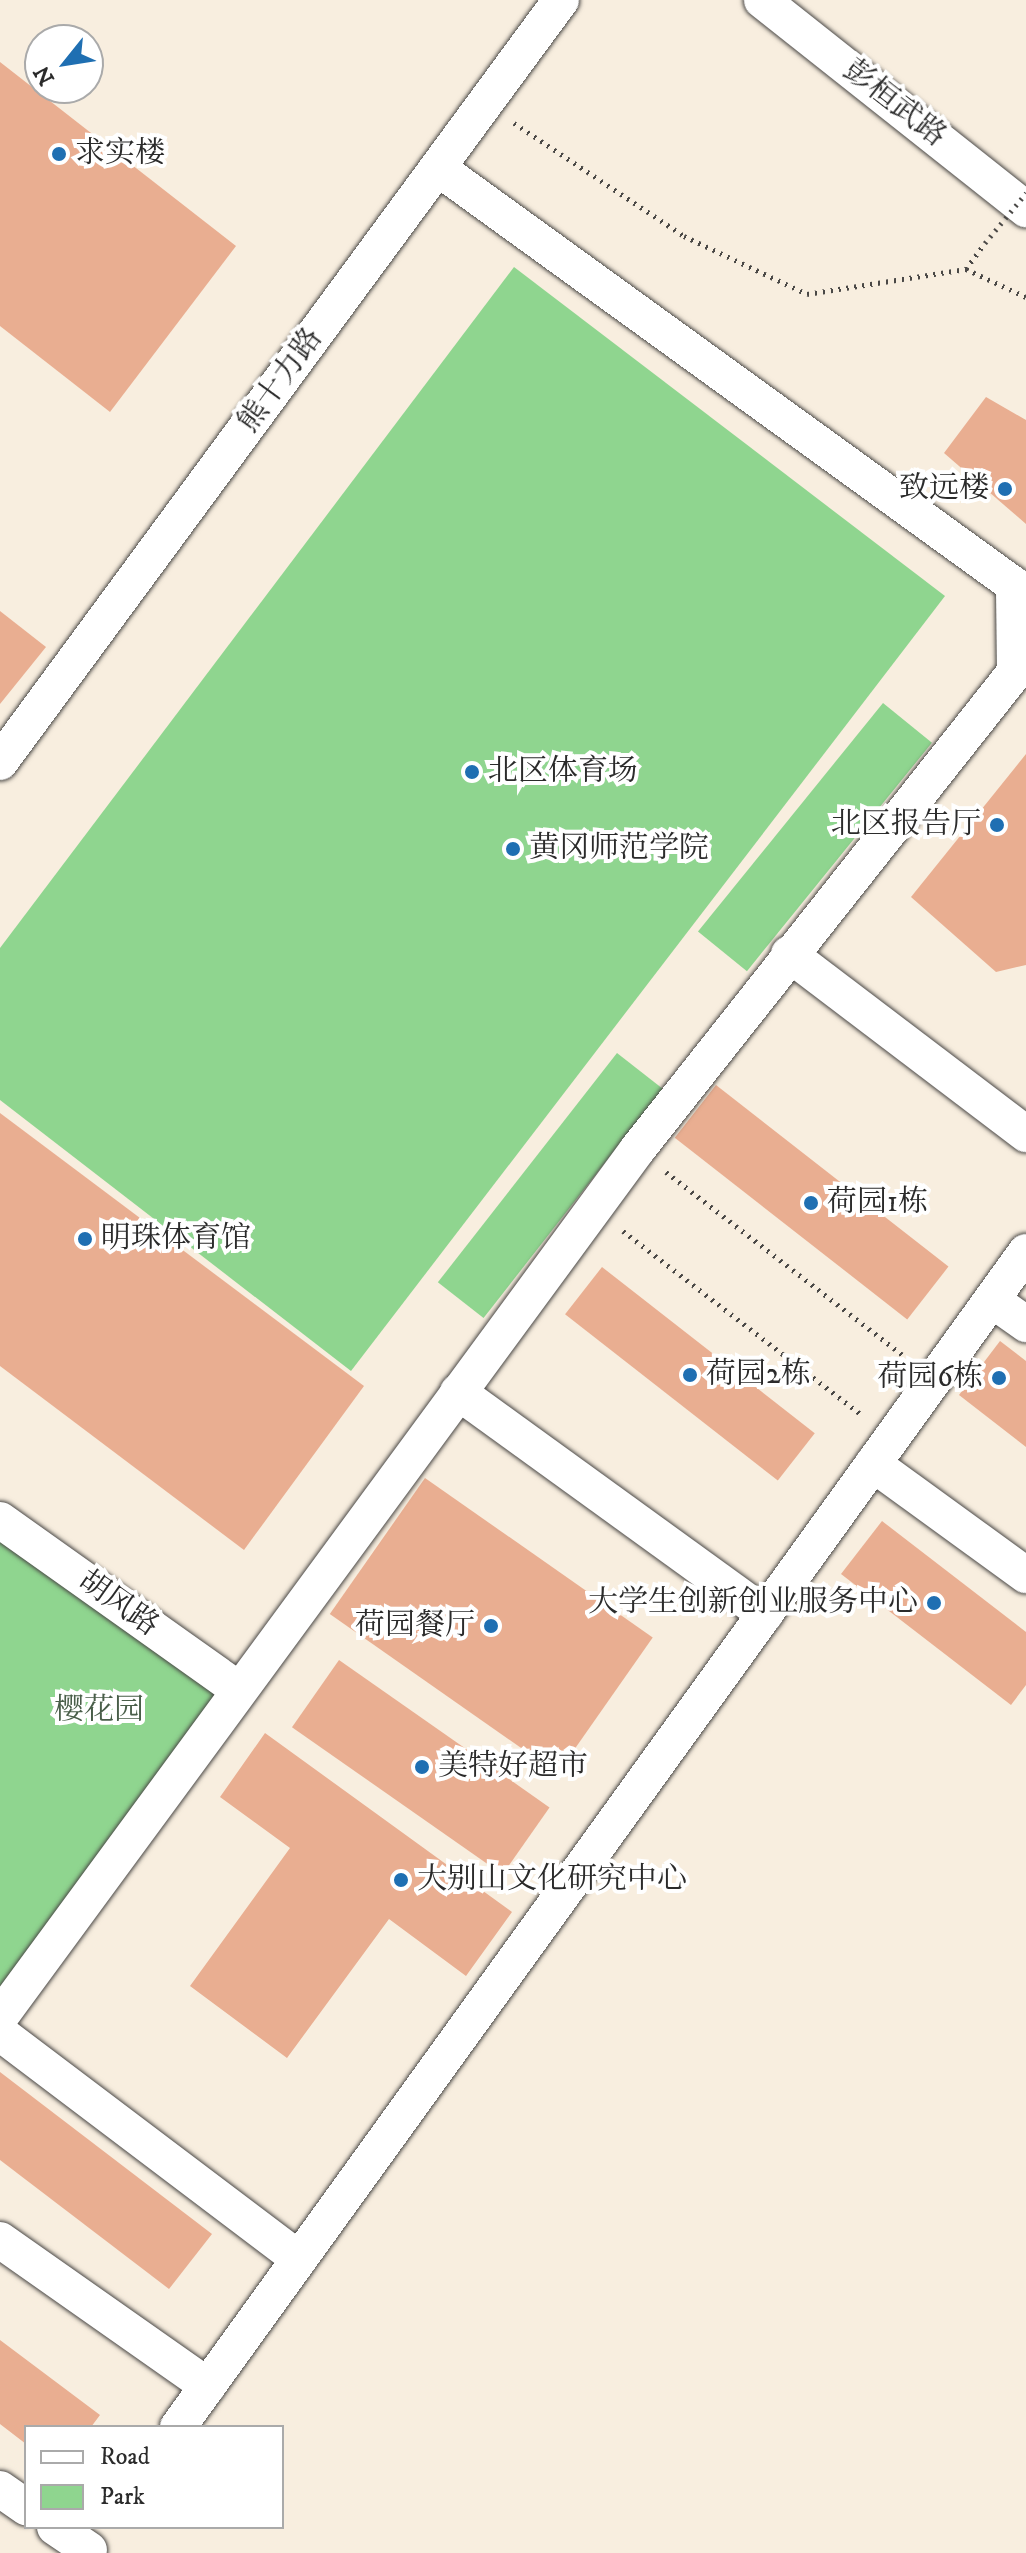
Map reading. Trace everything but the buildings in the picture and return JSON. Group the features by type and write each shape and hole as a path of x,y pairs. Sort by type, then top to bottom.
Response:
{"street":[{"name":"熊十力路","path":"0,762 561,0"},
{"name":"彭桓武路","path":"762,0 1026,209"},
{"path":"0,2017 236,1688 637,1150 1015,672 1014,585 438,168"},
{"path":"789,954 1026,1134"},
{"path":"179,2425 1026,1252"},
{"path":"992,1300 1026,1324"},
{"path":"458,1392 765,1614"},
{"path":"882,1451 1026,1575"},
{"name":"胡风路","path":"0,1520 236,1688"},
{"path":"0,2033 299,2259"},
{"path":"0,2240 208,2386"},
{"path":"0,2489 24,2506"},
{"path":"60,2529 94,2543"}],"path":[{"path":"485,104 684,236 807,294 966,269 1026,297"},
{"path":"966,269 1026,193"},
{"path":"637,1150 935,1380"},
{"path":"594,1209 882,1451"}],"green space":[{"name":"北区体育场","path":"514,267 945,596 351,1371 0,1100 0,948"},
{"path":"883,703 932,743 747,971 698,931"},
{"path":"617,1053 663,1089 484,1318 438,1282"},
{"name":"樱花园","path":"0,1520 236,1688 0,2017"}],"place":[{"name":"求实楼","path":"59,154"},
{"name":"致远楼","path":"1005,489"},
{"name":"北区体育场","path":"472,772"},
{"name":"北区报告厅","path":"997,825"},
{"name":"黄冈师范学院","path":"513,849"},
{"name":"荷园1栋","path":"811,1203"},
{"name":"明珠体育馆","path":"85,1239"},
{"name":"荷园2栋","path":"690,1375"},
{"name":"荷园6栋","path":"999,1378"},
{"name":"大学生创新创业服务中心","path":"934,1603"},
{"name":"荷园餐厅","path":"491,1626"},
{"name":"美特好超市","path":"422,1767"},
{"name":"大别山文化研究中心","path":"401,1880"}]}
